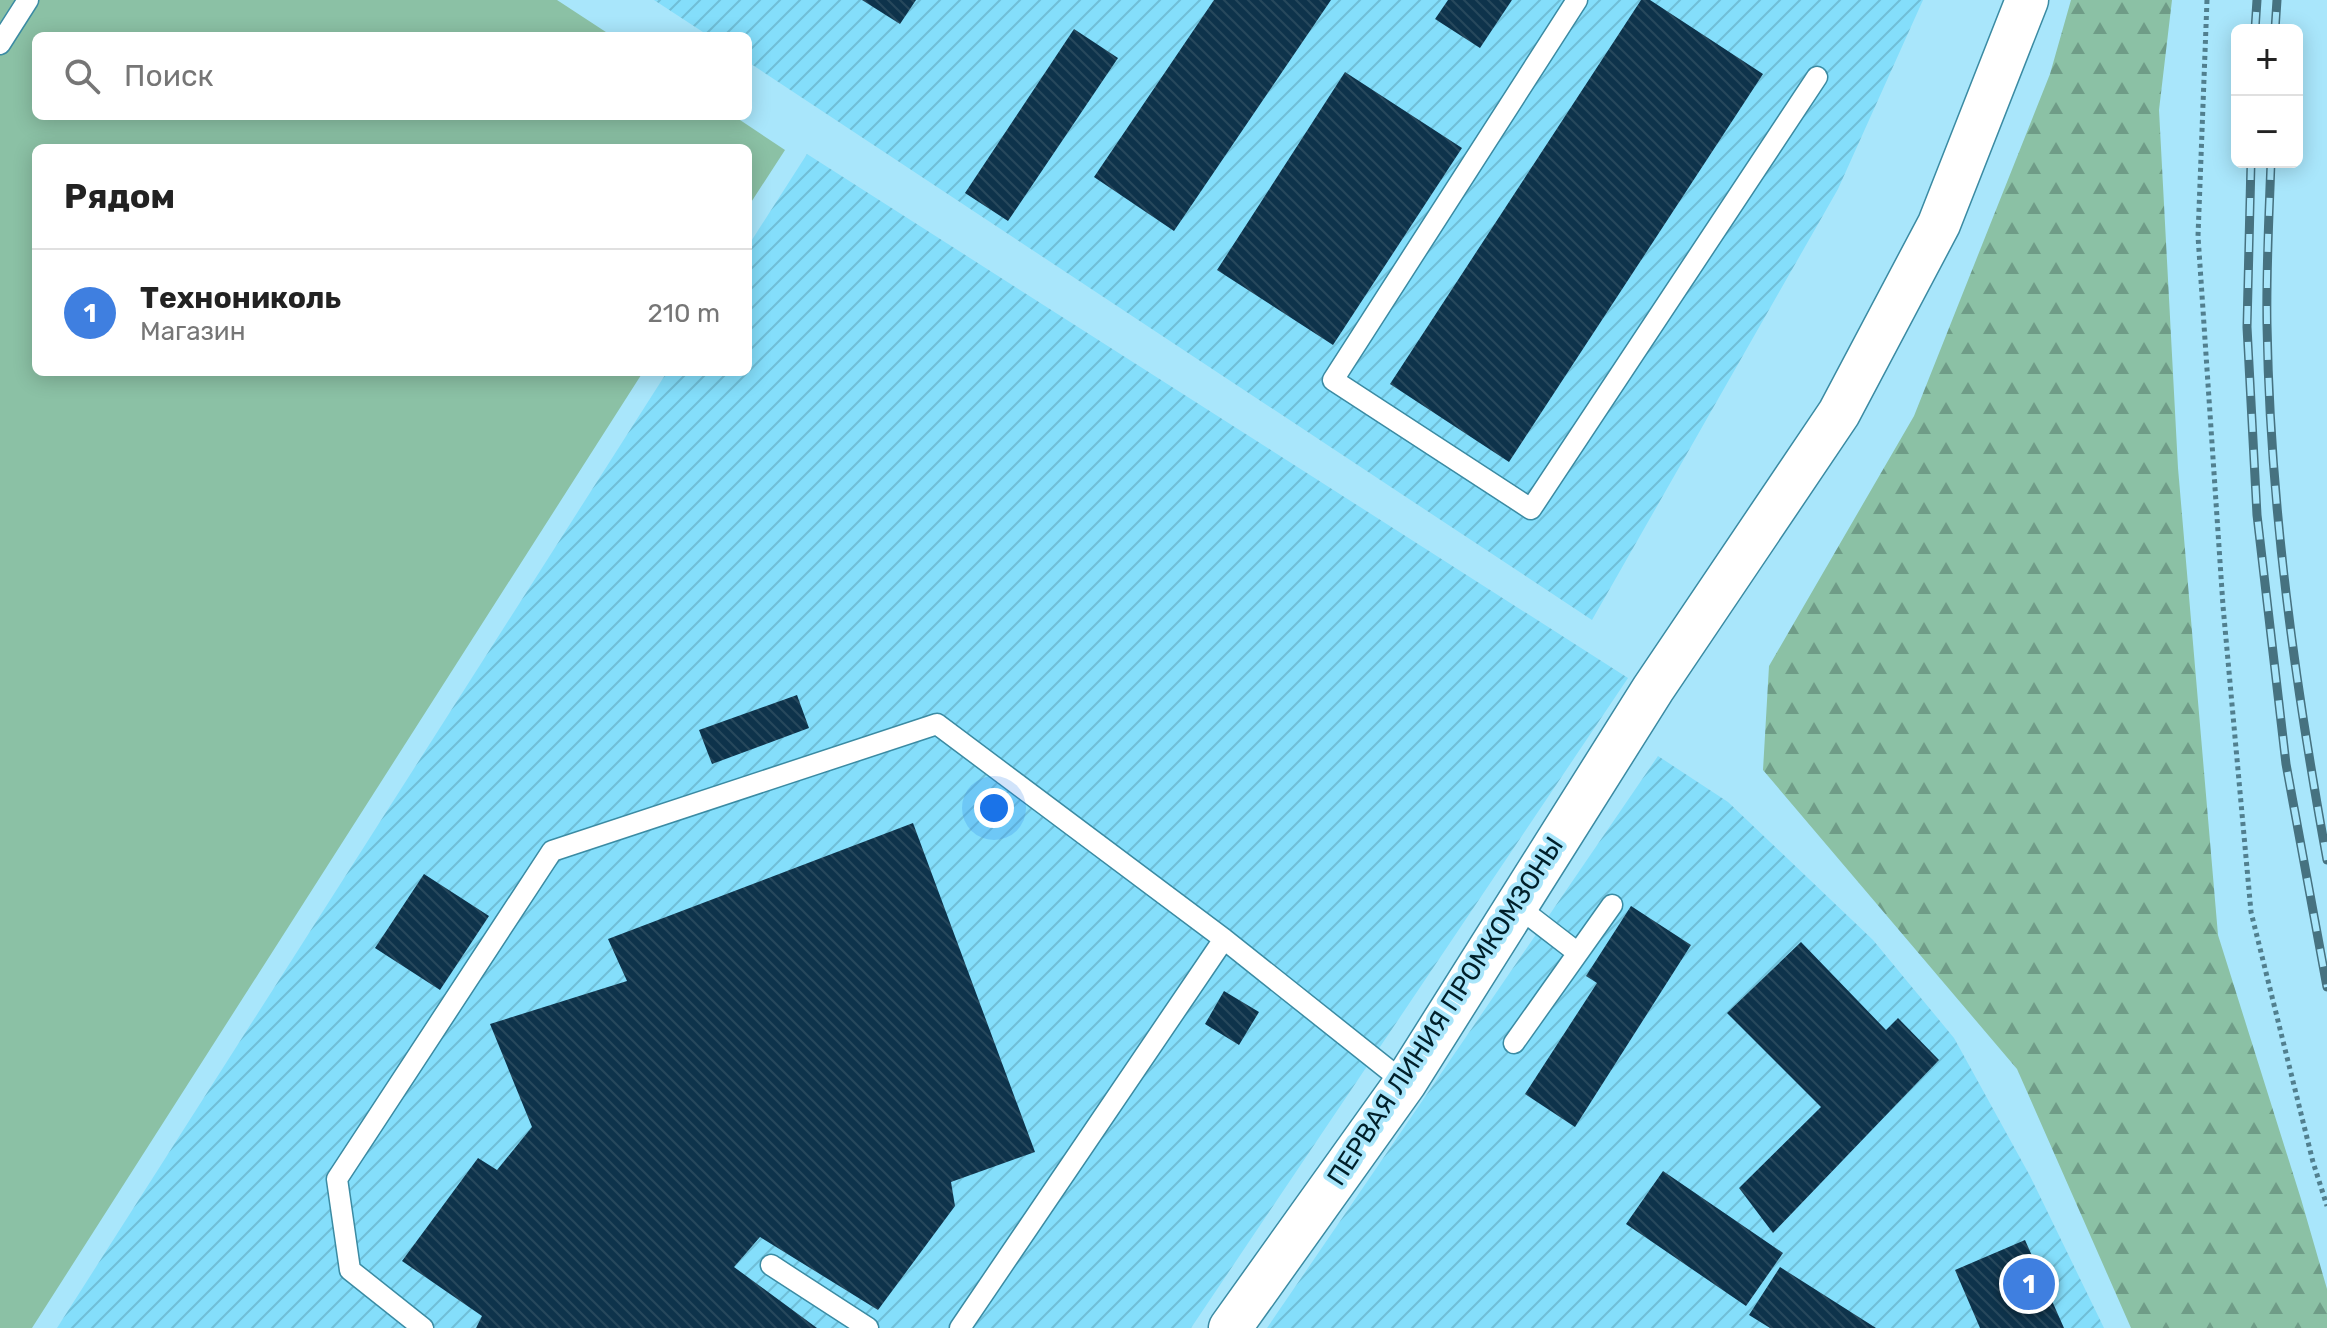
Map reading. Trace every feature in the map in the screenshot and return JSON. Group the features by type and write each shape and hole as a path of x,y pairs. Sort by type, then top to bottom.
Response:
{"street":[{"name":"ПЕРВАЯ ЛИНИЯ ПРОМКОМЗОНЫ","path":"1230,1328 1405,1083 1653,689 1839,413 1939,224 2027,0"}],"lane":[{"path":"0,44 28,0"},
{"path":"1577,0 1333,380 1531,509 1817,77"},
{"path":"423,1328 350,1270 337,1179 552,851 937,724 1224,939 1405,1083"},
{"path":"1514,1043 1612,905"},
{"path":"1517,906 1578,953"},
{"path":"960,1328 1224,939"},
{"path":"771,1265 868,1328"}],"path":[{"path":"2207,0 2198,236 2223,606 2251,912 2313,1162 2327,1206"}],"shaded area":[{"path":"654,0 1923,0 1838,189 1592,620 752,65 752,32 703,32"},
{"path":"807,154 1628,678 1191,1328 57,1328 664,376 752,376 752,240"},
{"path":"1658,756 1728,802 1873,940 1954,1038 2030,1176 2104,1328 1267,1328"}],"green space":[{"path":"0,0 557,0 606,32 32,32 32,120 740,120 785,150 752,201 752,144 32,144 32,376 640,376 32,1328 0,1328"},
{"path":"2071,0 2172,0 2159,110 2178,468 2218,935 2327,1289 2327,1328 2131,1328 2017,1069 1763,770 1769,666 1914,416 2050,74"}],"building":[{"path":"862,0 916,0 900,24"},
{"path":"1214,0 1331,0 1174,231 1094,177"},
{"path":"1448,0 1512,0 1480,48 1435,19"},
{"path":"1641,0 1650,0 1763,74 1509,462 1390,384"},
{"path":"1074,29 1118,58 1008,221 965,193"},
{"path":"1345,72 1462,148 1333,345 1217,270"},
{"path":"797,695 809,728 712,764 699,730"},
{"path":"913,823 1035,1152 951,1182 955,1206 878,1310 760,1237 734,1267 817,1328 476,1328 482,1316 402,1261 478,1158 497,1170 532,1127 490,1024 627,981 608,939"},
{"path":"424,874 489,916 440,990 375,948"},
{"path":"1631,906 1691,945 1575,1127 1525,1094 1597,983 1586,976"},
{"path":"1801,942 1886,1030 1898,1018 1939,1060 1773,1233 1739,1188 1821,1107 1727,1013"},
{"path":"1224,991 1259,1012 1239,1045 1205,1024"},
{"path":"1663,1171 1783,1253 1746,1306 1626,1224"},
{"path":"2025,1240 2064,1328 1980,1328 1955,1270"},
{"path":"1780,1267 1876,1328 1770,1328 1749,1315"}],"railway":[{"path":"2255,24 2257,0"},
{"path":"2275,24 2277,0"},
{"path":"2251,168 2247,327 2257,515 2286,764 2327,987"},
{"path":"2271,168 2267,305 2273,460 2295,661 2327,860"}],"place":[{"name":"Технониколь","path":"2029,1284"}]}
